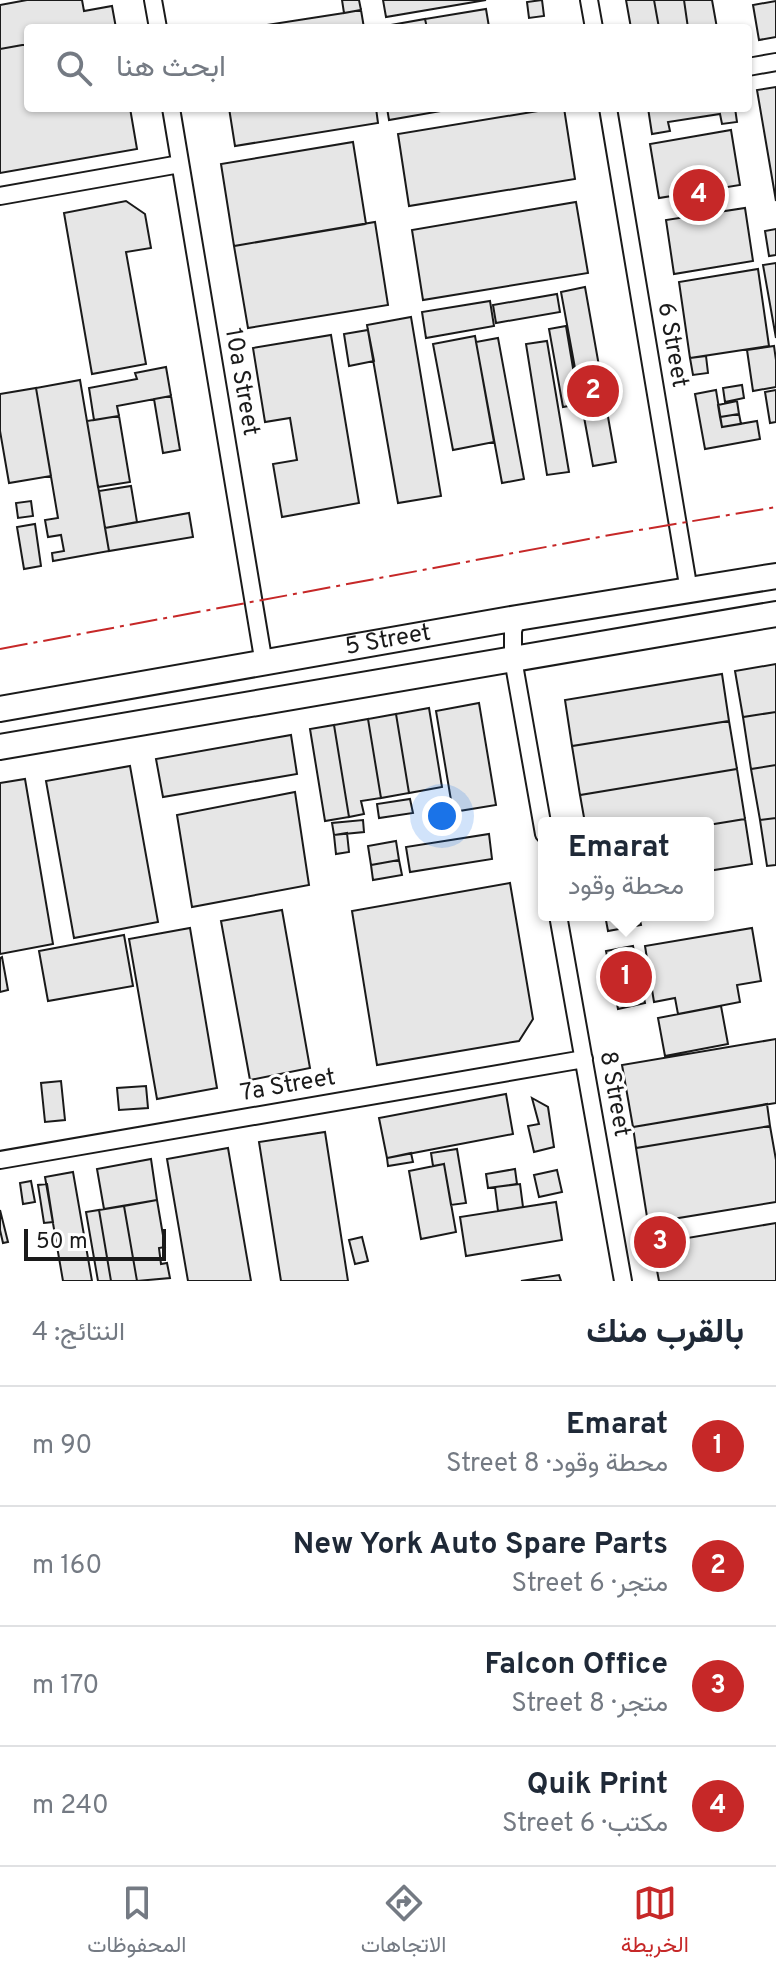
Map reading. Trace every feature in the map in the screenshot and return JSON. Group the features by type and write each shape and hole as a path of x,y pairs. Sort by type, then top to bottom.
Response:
{"street":[{"path":"153,0 157,24"},
{"path":"589,0 593,24"},
{"path":"752,66 776,62"},
{"name":"10a Street","path":"172,112 264,664"},
{"name":"6 Street","path":"609,112 689,591"},
{"path":"0,196 180,164"},
{"name":"5 Street","path":"0,709 776,576"},
{"name":"5 Street","path":"0,747 776,614"},
{"path":"517,618 513,631 513,659 541,817"},
{"name":"8 Street","path":"559,921 623,1281"},
{"name":"7a Street","path":"0,1160 584,1059"}],"building":[{"path":"27,0 82,0 84,11 112,6 115,24 24,24 24,45 0,49 0,5"},
{"path":"342,0 359,0 361,10 344,13"},
{"path":"383,0 486,0 386,17"},
{"path":"542,0 544,16 529,18 527,2"},
{"path":"626,0 654,0 658,24 630,24"},
{"path":"654,0 684,0 687,24 658,24"},
{"path":"684,0 712,0 716,24 687,24"},
{"path":"776,1 776,37 759,40 753,5"},
{"path":"486,9 488,24 426,24 425,19"},
{"path":"361,10 363,24 274,24"},
{"path":"425,19 426,24 397,24"},
{"path":"24,45 24,112 131,112 137,149 0,173 0,49"},
{"path":"776,87 776,201 757,90"},
{"path":"230,112 377,112 378,123 235,146"},
{"path":"388,112 435,112 389,120"},
{"path":"532,112 565,112 575,179 409,206 398,134"},
{"path":"649,112 736,112 737,122 722,124 720,114 668,122 670,131 652,134"},
{"path":"731,130 740,185 659,198 650,144"},
{"path":"353,142 366,224 234,246 221,164"},
{"path":"126,201 145,214 151,248 126,252 146,364 92,374 64,213"},
{"path":"576,202 588,273 423,300 412,230"},
{"path":"745,208 753,261 674,274 666,220"},
{"path":"375,222 388,305 248,328 234,246"},
{"path":"776,229 776,255 769,256 765,231"},
{"path":"776,263 776,338 763,265"},
{"path":"758,269 769,346 690,358 679,282"},
{"path":"585,287 616,462 593,466 561,292"},
{"path":"557,294 560,312 496,323 493,305"},
{"path":"490,301 494,326 426,338 422,312"},
{"path":"411,317 441,496 398,503 367,325"},
{"path":"566,326 579,404 563,407 549,329"},
{"path":"368,330 374,361 349,366 344,334"},
{"path":"331,335 359,503 282,517 273,464 297,460 290,418 265,422 253,348"},
{"path":"475,336 494,442 453,450 433,344"},
{"path":"498,338 524,479 502,483 476,342"},
{"path":"547,341 569,472 547,475 526,344"},
{"path":"774,346 776,387 753,391 747,350"},
{"path":"706,356 708,373 693,375 690,358"},
{"path":"166,367 171,396 117,406 119,416 94,420 89,388 137,379 135,373"},
{"path":"80,380 109,551 53,561 52,553 64,551 61,535 48,537 45,520 58,518 36,388"},
{"path":"742,385 744,398 725,402 723,388"},
{"path":"36,388 51,476 9,483 0,431 0,394"},
{"path":"716,390 722,427 757,421 760,439 705,449 695,394"},
{"path":"776,390 776,422 770,423 765,392"},
{"path":"171,396 180,450 163,453 154,399"},
{"path":"737,401 739,414 720,417 718,405"},
{"path":"739,414 741,424 722,427 720,417"},
{"path":"119,416 130,482 98,487 87,421"},
{"path":"131,486 137,522 105,528 99,491"},
{"path":"31,501 33,516 18,518 16,503"},
{"path":"189,513 193,537 109,551 105,528"},
{"path":"35,524 41,566 24,569 17,527"},
{"path":"776,664 776,712 743,717 735,671"},
{"path":"722,674 729,721 572,746 565,700"},
{"path":"479,703 496,805 453,812 436,711"},
{"path":"429,708 442,787 409,793 396,714"},
{"path":"776,712 776,765 751,769 743,717"},
{"path":"396,714 409,793 381,798 368,719"},
{"path":"368,719 381,798 361,801 364,814 349,817 334,725"},
{"path":"729,721 737,769 580,795 572,746"},
{"path":"334,725 349,817 325,821 310,729"},
{"path":"291,735 297,774 163,797 156,759"},
{"path":"776,765 776,818 760,820 751,769"},
{"path":"130,766 158,922 74,938 46,781"},
{"path":"737,769 745,819 714,824 714,817 584,817 580,795"},
{"path":"25,779 53,944 0,954 0,783"},
{"path":"295,792 309,885 192,907 177,815"},
{"path":"410,799 413,813 379,818 377,804"},
{"path":"776,818 776,865 767,866 760,820"},
{"path":"745,819 752,864 714,870 714,824"},
{"path":"363,820 364,832 334,835 332,823"},
{"path":"347,833 349,852 336,854 334,835"},
{"path":"489,834 492,859 410,872 406,847"},
{"path":"396,841 399,860 371,865 368,846"},
{"path":"399,860 402,875 373,880 371,865"},
{"path":"510,883 533,1019 519,1041 377,1065 352,911"},
{"path":"282,910 310,1068 250,1080 221,921"},
{"path":"606,921 640,921 641,925 608,931"},
{"path":"190,928 217,1088 157,1099 129,939"},
{"path":"752,928 761,981 737,985 740,1002 678,1014 675,998 654,1002 645,946"},
{"path":"124,935 133,986 48,1001 39,951"},
{"path":"633,946 645,1003 618,1009 606,951"},
{"path":"0,958 8,990 0,992"},
{"path":"721,1006 728,1044 665,1056 658,1018"},
{"path":"776,1039 776,1103 633,1127 622,1065"},
{"path":"61,1081 65,1120 45,1122 41,1083"},
{"path":"146,1086 148,1108 119,1110 117,1088"},
{"path":"506,1094 513,1134 387,1158 379,1118"},
{"path":"532,1098 548,1107 554,1147 534,1152 528,1126 539,1124"},
{"path":"767,1104 770,1126 636,1148 633,1127"},
{"path":"770,1126 776,1160 776,1202 648,1223 636,1148"},
{"path":"325,1132 348,1281 281,1281 259,1142"},
{"path":"228,1148 251,1281 188,1281 167,1159"},
{"path":"457,1149 466,1203 451,1205 444,1164 433,1166 431,1153"},
{"path":"411,1153 413,1162 388,1166 387,1158"},
{"path":"151,1159 157,1200 104,1209 97,1169"},
{"path":"444,1164 456,1232 421,1239 409,1171"},
{"path":"515,1169 517,1184 488,1188 486,1174"},
{"path":"557,1170 562,1192 539,1197 534,1175"},
{"path":"73,1172 92,1281 63,1281 45,1177"},
{"path":"31,1181 35,1202 23,1204 20,1183"},
{"path":"47,1184 53,1222 44,1223 38,1185"},
{"path":"520,1184 523,1207 498,1211 495,1187"},
{"path":"157,1200 165,1247 159,1248 161,1264 167,1263 170,1278 137,1281 124,1206"},
{"path":"556,1202 562,1240 466,1256 460,1217"},
{"path":"124,1206 137,1281 111,1281 99,1210"},
{"path":"0,1210 8,1242 3,1243 0,1230"},
{"path":"99,1210 111,1281 98,1281 86,1212"},
{"path":"776,1223 776,1281 659,1281 652,1244"},
{"path":"362,1237 368,1261 355,1264 349,1240"},
{"path":"559,1275 561,1281 521,1281"}],"power":[{"path":"0,649 776,507"}],"place":[{"name":"Quik Print","path":"699,195"},
{"name":"New York Auto Spare Parts","path":"593,391"},
{"name":"Emarat","path":"626,977"},
{"name":"Falcon Office","path":"660,1242"}]}
